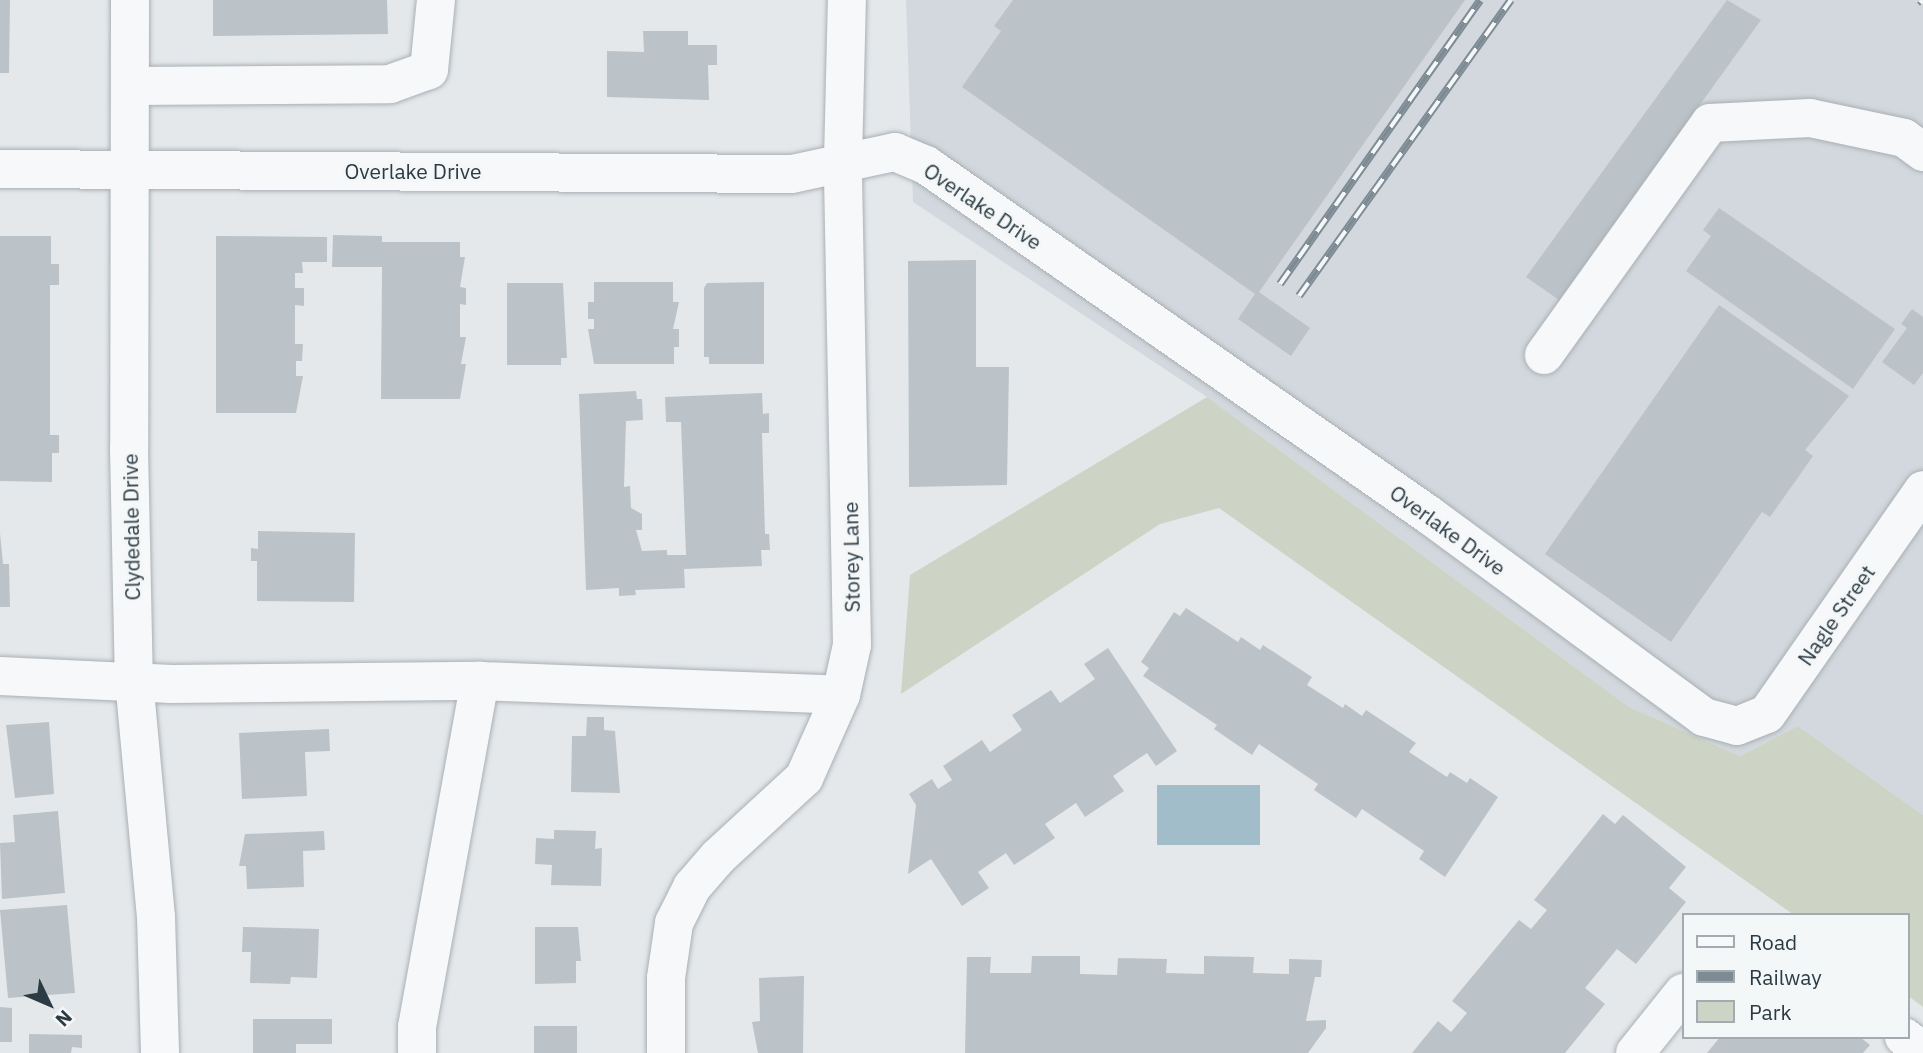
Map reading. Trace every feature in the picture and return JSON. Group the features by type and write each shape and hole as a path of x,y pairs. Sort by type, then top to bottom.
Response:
{"street":[{"name":"Clydedale Drive","path":"130,0 134,680 156,917 160,1053"},
{"path":"130,86 390,84 429,70 436,0"},
{"name":"Storey Lane","path":"666,1053 666,978 674,923 692,887 718,857 804,778 824,742 841,695 852,645 844,160 847,0"},
{"path":"1544,355 1710,124 1811,118 1904,138 1923,152"},
{"name":"Overlake Drive","path":"0,169 792,174 844,160 895,152 926,165 1429,515 1704,717 1737,726"},
{"name":"Nagle Street","path":"1737,726 1767,714 1923,490"},
{"path":"0,676 134,680 172,684 480,681 841,695"},
{"path":"417,1053 417,1027 480,681"},
{"path":"1635,1053 1682,994"},
{"path":"1907,1039 1923,1051"}],"shaded area":[{"path":"906,0 1923,0 1923,815 1798,726 1740,756 1629,707 1207,397 913,202"}],"green space":[{"path":"1207,397 1629,707 1740,756 1798,726 1923,815 1923,1007 1909,996 1909,913 1791,913 1219,508 1160,524 901,694 910,575"}],"water":[{"path":"1157,785 1260,785 1260,845 1157,845"}],"building":[{"path":"0,0 10,0 9,73 0,73"},
{"path":"213,0 387,0 388,34 213,36"},
{"path":"1013,0 1465,0 1259,292 1310,328 1291,356 1238,319 1255,294 962,87 1001,31 994,26"},
{"path":"1727,0 1761,20 1559,300 1526,277"},
{"path":"643,31 688,31 688,45 717,45 717,65 708,65 709,100 607,97 607,51 644,52"},
{"path":"1719,208 1895,329 1853,389 1686,271 1711,236 1703,230"},
{"path":"333,235 382,236 382,242 460,242 460,257 465,257 460,287 466,288 466,305 460,304 460,337 466,337 461,364 466,364 460,399 381,399 382,267 332,267"},
{"path":"0,236 51,236 51,264 59,264 59,285 50,285 50,435 59,435 59,453 52,453 52,482 0,481"},
{"path":"216,236 327,237 327,262 302,262 303,273 295,273 295,288 304,288 304,306 295,305 295,344 303,344 302,361 296,361 296,376 303,376 296,413 216,413"},
{"path":"976,260 976,367 1009,367 1007,485 909,487 908,261"},
{"path":"594,282 673,282 673,302 679,302 673,329 679,329 679,347 674,347 674,364 594,364 588,329 594,329 594,319 588,319 588,302 594,302"},
{"path":"764,282 764,364 709,364 709,357 704,357 704,288 707,283"},
{"path":"507,283 563,283 567,358 561,358 561,365 507,365"},
{"path":"1719,305 1849,396 1805,450 1813,456 1770,517 1762,512 1671,642 1545,554"},
{"path":"1912,309 1923,317 1923,373 1914,385 1882,362 1907,328 1901,324"},
{"path":"636,391 637,399 642,399 643,420 626,421 624,487 630,486 631,508 642,514 642,530 636,530 642,551 667,550 667,555 686,555 681,422 666,422 665,397 762,393 763,414 769,413 769,433 762,433 765,534 769,534 770,550 761,550 762,566 684,569 685,588 635,590 636,595 619,596 619,588 586,590 579,394"},
{"path":"258,531 355,533 354,602 257,601 257,561 251,561 251,548 258,549"},
{"path":"0,533 3,564 9,564 10,607 0,607"},
{"path":"1186,608 1238,642 1241,637 1260,650 1263,645 1312,677 1307,685 1343,708 1345,704 1362,716 1366,710 1416,743 1409,752 1447,777 1450,772 1467,783 1470,778 1498,797 1445,877 1419,859 1424,851 1362,809 1356,818 1314,790 1318,784 1259,744 1252,755 1214,729 1217,725 1143,676 1149,668 1141,662 1174,612 1180,616"},
{"path":"1108,648 1177,751 1156,766 1147,753 1113,776 1124,791 1085,817 1076,803 1045,824 1055,838 1014,865 1006,853 978,872 989,888 962,906 931,859 908,874 916,805 909,794 932,779 938,789 952,780 943,766 982,740 990,752 1022,730 1012,715 1051,690 1060,703 1095,679 1084,664"},
{"path":"587,717 604,717 604,730 615,731 620,793 571,792 572,736 586,736"},
{"path":"49,722 54,794 15,798 6,725"},
{"path":"329,729 330,751 305,752 307,796 242,799 239,733"},
{"path":"58,811 65,893 2,899 0,843 15,842 13,815"},
{"path":"1603,814 1615,824 1623,815 1686,867 1669,888 1686,902 1636,964 1617,949 1585,988 1605,1004 1565,1053 1412,1053 1438,1021 1451,1032 1467,1013 1452,1001 1519,920 1531,929 1547,910 1534,900"},
{"path":"554,830 596,831 595,849 602,848 601,886 551,885 552,865 535,864 536,838 554,839"},
{"path":"324,831 325,850 303,851 304,887 247,889 246,866 239,866 245,834"},
{"path":"67,905 75,993 8,998 0,910"},
{"path":"243,927 319,929 317,978 291,977 290,984 250,983 251,952 242,952"},
{"path":"535,927 578,927 581,961 576,961 576,983 535,984"},
{"path":"1032,956 1080,956 1080,974 1117,975 1118,958 1167,959 1166,973 1204,974 1204,956 1254,957 1253,973 1289,974 1289,959 1322,960 1321,977 1315,977 1306,1021 1326,1020 1326,1028 1308,1053 965,1053 967,957 991,957 990,973 1031,973"},
{"path":"804,976 803,1053 758,1053 752,1022 760,1021 759,978"},
{"path":"0,1007 12,1008 12,1042 0,1042"},
{"path":"253,1019 332,1019 332,1044 296,1044 296,1053 253,1053"},
{"path":"534,1026 577,1026 577,1053 534,1053"},
{"path":"29,1034 82,1035 82,1048 72,1047 71,1053 29,1053"},
{"path":"1718,1039 1862,1039 1870,1045 1863,1053 1707,1053"}],"railway":[{"path":"1280,284 1480,0"},
{"path":"1299,296 1511,0"},
{"path":"1920,0 1923,3"}]}
